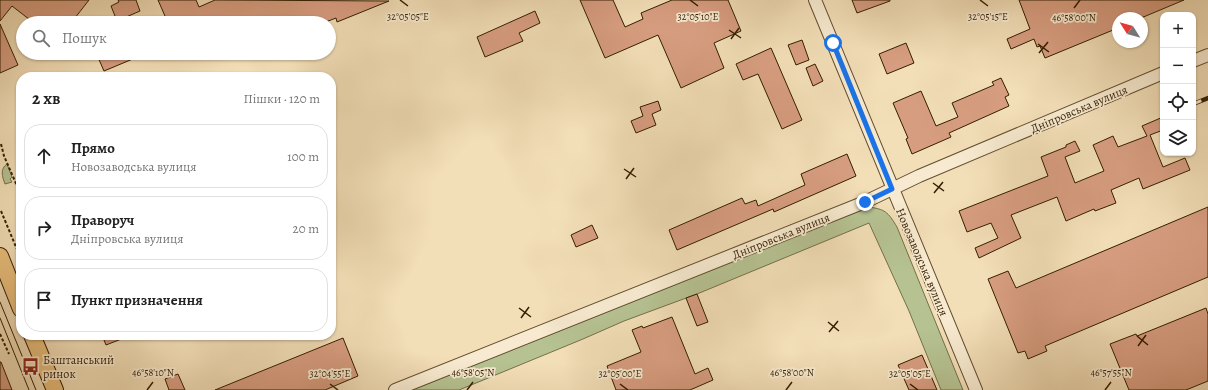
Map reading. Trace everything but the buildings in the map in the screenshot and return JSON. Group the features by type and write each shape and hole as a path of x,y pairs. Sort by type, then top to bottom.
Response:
{"main road":[{"path":"0,256 16,297"},
{"path":"34,340 55,390"}],"street":[{"name":"Новозаводська вулиця","path":"815,0 976,390"},
{"path":"1196,60 1208,55"},
{"name":"Дніпровська вулиця","path":"395,390 850,208 919,176 1160,74"}],"path":[{"path":"1,144 4,156 16,184"},
{"path":"1,211 16,247"},
{"path":"0,334 9,354"}],"green space":[{"path":"7,164 12,177 10,179 12,182 5,184 2,173 3,168"},
{"path":"868,207 886,212 897,227 963,390 941,390 909,311 869,223 697,294 624,321 459,390 412,390"}],"tram line":[{"path":"0,302 36,390"},
{"path":"0,318 29,390"}],"railway":[{"path":"1196,103 1208,98"}],"place":[{"name":"Баштанський ринок","path":"30,367"}],"route":[{"path":"833,43 892,189 865,202"}]}
